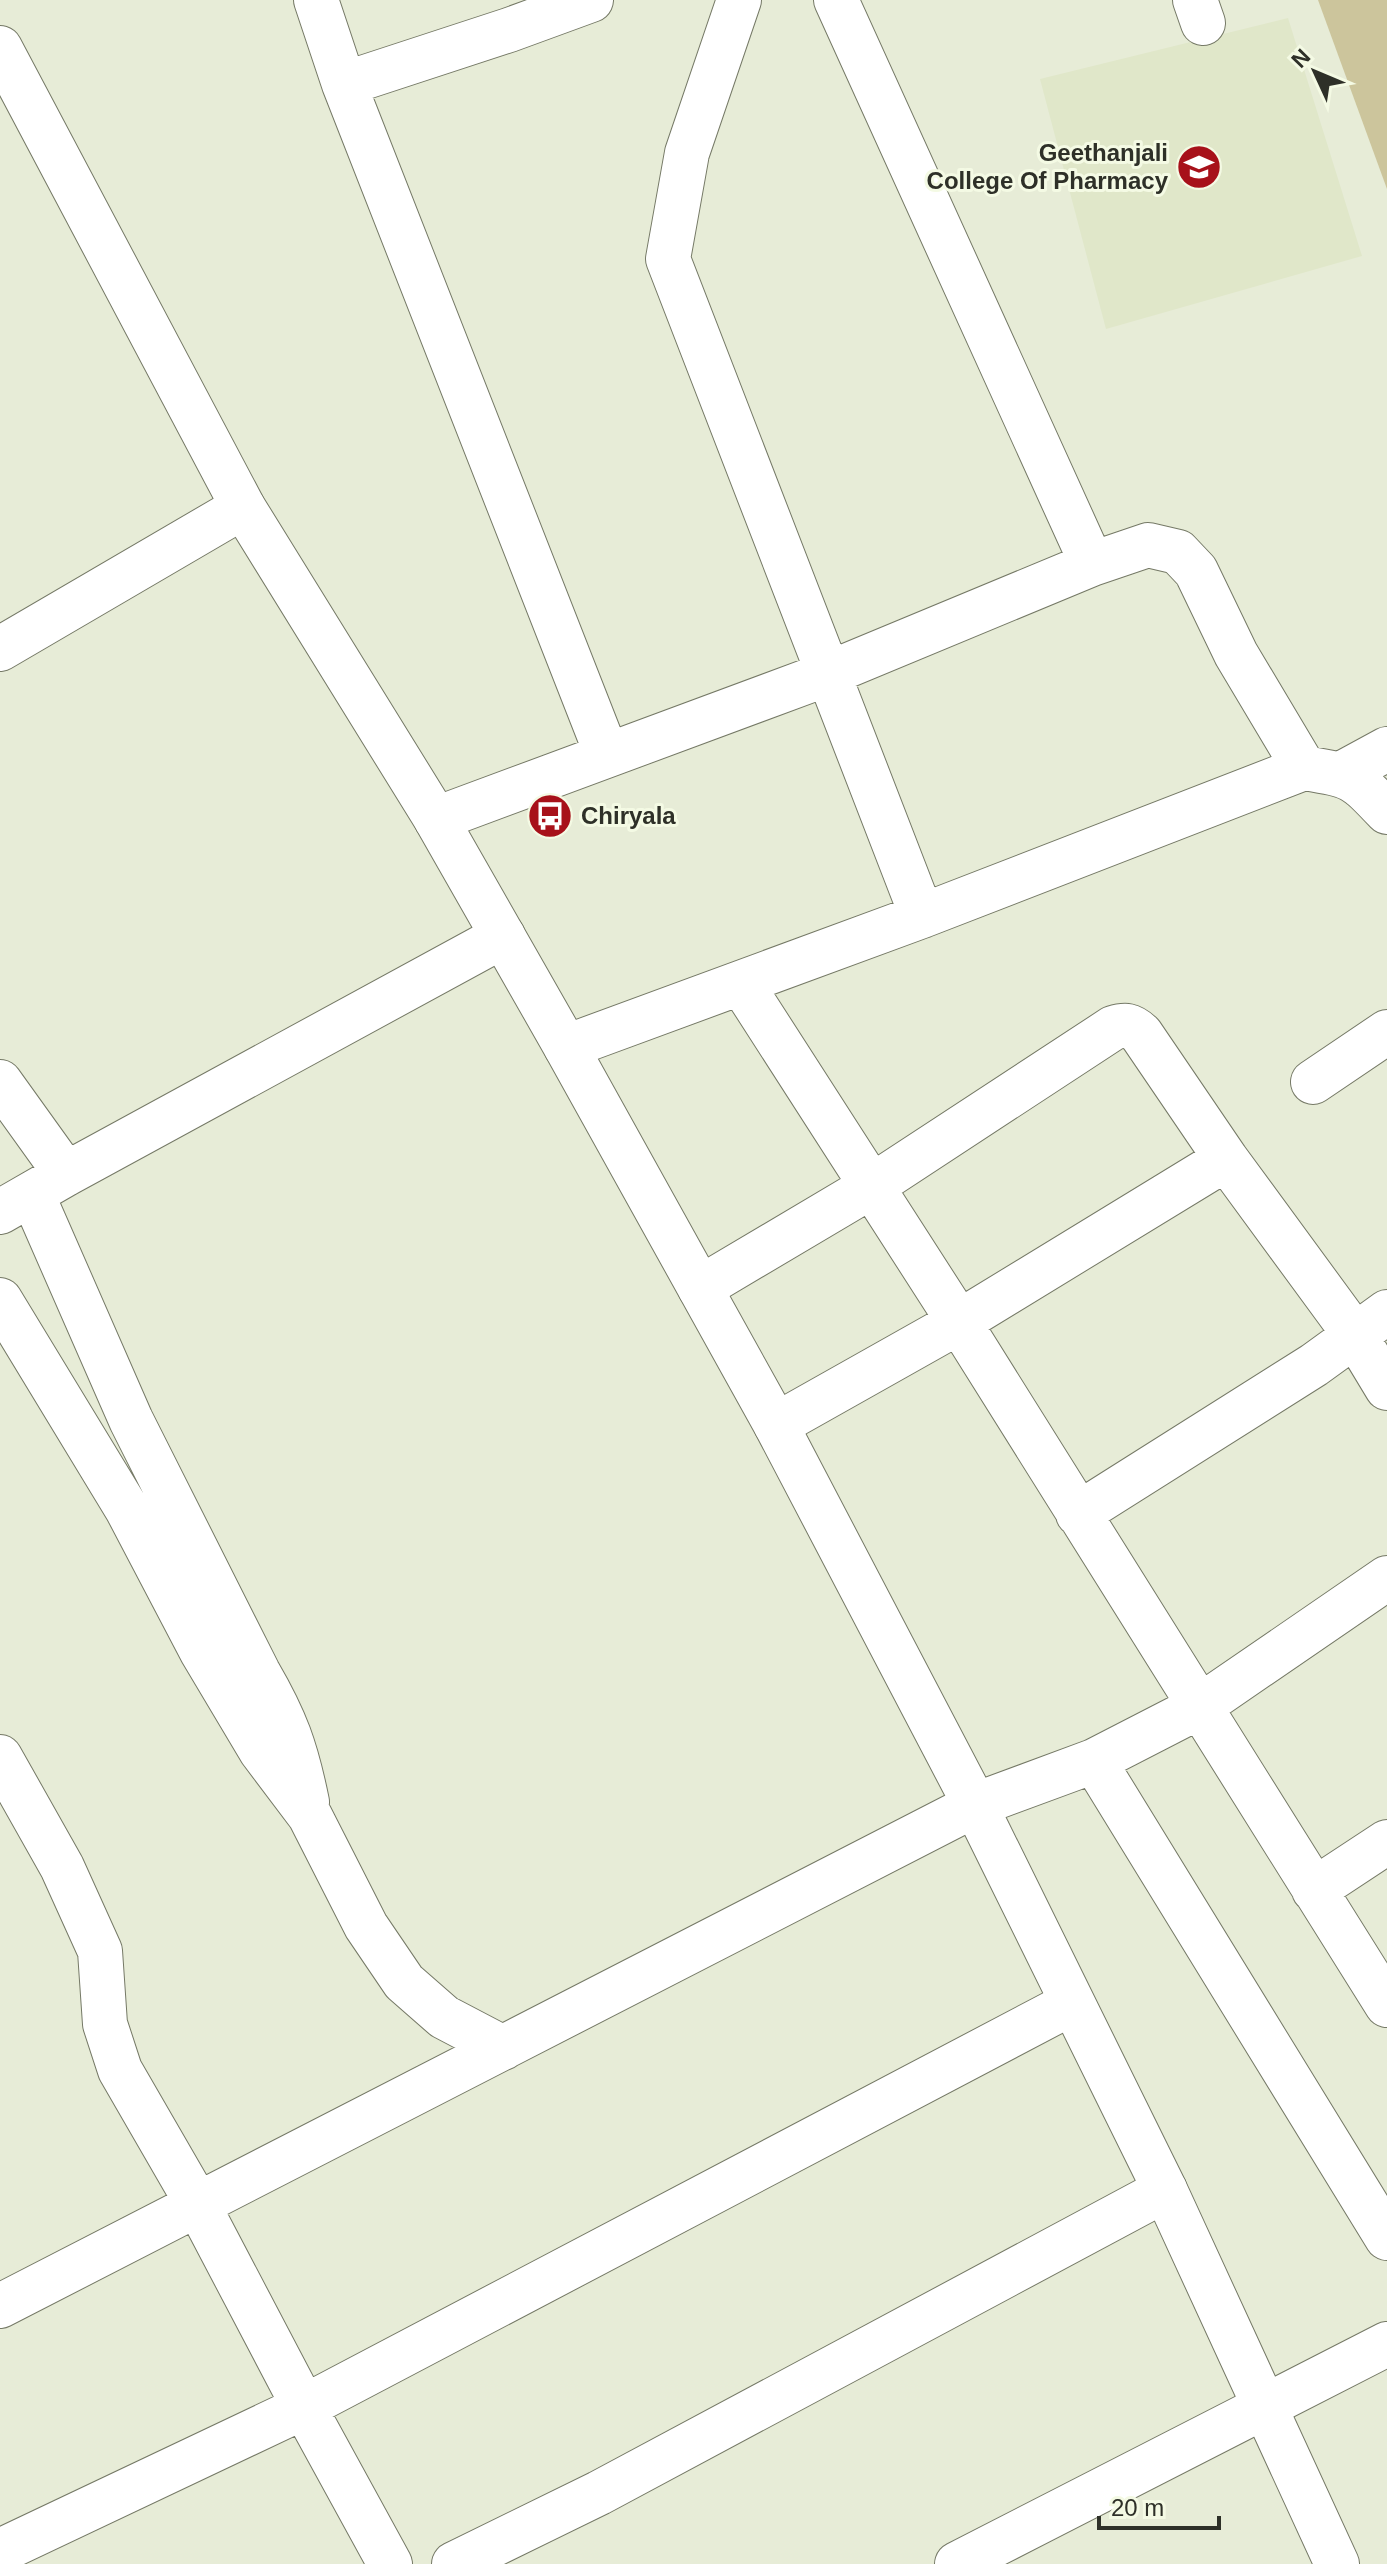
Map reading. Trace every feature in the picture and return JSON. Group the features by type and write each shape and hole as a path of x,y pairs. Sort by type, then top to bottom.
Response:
{"street":[{"path":"316,0 344,84 607,755"},
{"path":"344,84 591,0"},
{"path":"739,0 687,153 668,259 922,916"},
{"path":"836,0 1092,564"},
{"path":"0,48 243,507 436,819 776,1425 975,1805 1165,2190 1337,2564"},
{"path":"0,649 243,507"},
{"path":"436,819 827,674 1092,564 1148,545 1178,552 1196,571 1236,654 1323,771 1358,781 1387,812"},
{"path":"566,1047 1387,749"},
{"path":"33,1193 503,936"},
{"path":"741,983 959,1322 1387,2005"},
{"path":"700,1288 872,1186 1113,1028 1124,1025 1133,1027 1141,1034 1226,1159 1371,1324 1387,1388"},
{"path":"1313,1082 1387,1032"},
{"path":"0,1082 33,1193 131,1420 281,1712 296,1751 310,1816"},
{"path":"776,1425 959,1322 1226,1159"},
{"path":"0,1300 127,1509 202,1652 261,1751 310,1816 366,1926 404,1982 444,2017 503,2048"},
{"path":"1078,1514 1314,1365 1371,1324"},
{"path":"1,2302 198,2205 975,1805 1094,1761 1199,1707 1387,1578"},
{"path":"0,1757 62,1867 100,1951 105,2024 120,2070 198,2205 390,2564"},
{"path":"1094,1761 1387,2238"},
{"path":"1314,1890 1387,1842"},
{"path":"0,2551 304,2407 1072,2003"},
{"path":"454,2564 599,2493 1165,2190"},
{"path":"957,2564 1265,2405 1383,2354"}],"shaded area":[{"name":"Geethanjali College Of Pharmacy","path":"1288,18 1362,256 1106,329 1040,79"}],"building":[{"path":"1318,0 1387,0 1387,189"}],"place":[{"name":"Geethanjali College Of Pharmacy","path":"1199,167"},
{"name":"Chiryala","path":"550,816"}]}
